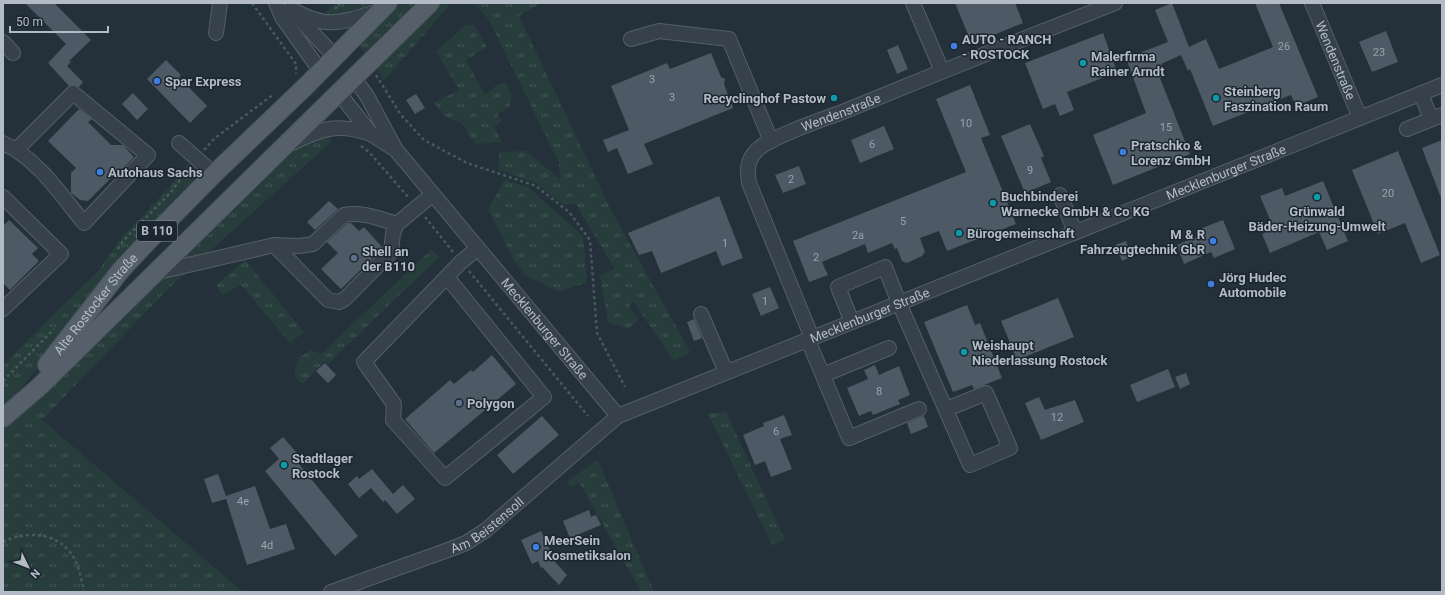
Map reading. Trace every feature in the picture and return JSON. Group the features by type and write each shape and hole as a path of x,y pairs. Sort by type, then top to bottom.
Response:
{"main road":[{"name":"B 110","path":"339,93 430,3"},
{"name":"B 110","path":"321,72 385,6"},
{"path":"335,57 354,78"},
{"path":"321,72 339,93"},
{"name":"Alte Rostocker Straße","path":"8,413 121,270 214,174 321,72"},
{"name":"Alte Rostocker Straße","path":"8,413 38,387 339,93"}],"street":[{"path":"216,33 220,3"},
{"path":"276,3 282,17 305,52 321,72"},
{"path":"913,3 942,71"},
{"name":"Wendenstraße","path":"919,409 849,438 823,375 749,183 747,170 750,159 758,150 771,141 942,71 1115,3"},
{"name":"Wendenstraße","path":"1312,3 1360,118"},
{"path":"287,6 306,17 326,23 343,22 385,6"},
{"path":"287,6 335,57"},
{"path":"631,39 658,31 729,39 771,141"},
{"path":"3,42 14,53"},
{"name":"Mecklenburger Straße","path":"354,78 367,96 396,150 618,416 1442,85"},
{"path":"3,144 17,149 53,184 84,223 148,155 73,93 17,149"},
{"name":"Mecklenburger Straße","path":"339,93 371,134 396,150"},
{"path":"1407,129 1436,117 1421,94"},
{"path":"281,149 325,128 344,127 371,134"},
{"path":"179,143 214,174"},
{"path":"274,245 328,300 339,302 345,299 391,252 393,233 397,224 433,194"},
{"path":"1060,195 1076,232"},
{"path":"3,197 62,254 3,309"},
{"path":"154,273 274,245 299,246 313,244 344,215 348,214 366,215 397,224"},
{"path":"446,277 544,397 445,478 393,420 394,404 364,362 446,277 478,248"},
{"path":"852,322 838,287 885,267 899,303 947,409 970,465 1010,448 986,393 947,409"},
{"path":"701,314 726,372"},
{"path":"823,375 889,348"},
{"name":"Am Beistensoll","path":"331,592 466,543 486,530 618,416"}],"path":[{"path":"252,3 296,64"},
{"path":"376,76 400,115 424,140 467,163 536,186 569,212 590,240 597,333 625,387"},
{"path":"3,542 33,534 50,536 64,546 76,561 84,592"}],"green space":[{"path":"334,3 372,3 341,15 323,15"},
{"path":"400,3 415,3 365,53 358,45"},
{"path":"436,3 451,3 384,81 375,64"},
{"path":"474,3 541,3 519,16 610,208 690,352 674,361 633,301 629,307 638,320 628,329 608,322 600,275 615,269 576,204 564,205 536,183 499,170 499,152 525,151 560,179 559,163 489,20"},
{"path":"466,25 474,25 487,47 466,60 485,95 498,84 505,83 512,95 510,106 497,115 502,121 494,127 502,142 475,144 463,124 445,116 434,103 459,90 436,51"},
{"path":"330,132 331,142 170,287 42,420 243,592 3,592 3,365 98,271 121,238 169,188 188,163 192,168 193,182 12,399 155,288 296,149 311,138"},
{"path":"505,180 528,187 583,236 587,282 559,292 525,275 514,261 488,209"},
{"path":"432,249 439,257 328,364 325,361 303,384 294,375 298,358 311,350 321,354"},
{"path":"245,260 304,332 290,343 241,285 222,295 216,285"},
{"path":"726,412 785,540 772,545 708,414"},
{"path":"598,460 654,592 641,592 579,482 570,487 567,481"}],"building":[{"path":"25,3 54,3 91,40 69,61 71,62 67,66 83,82 79,87 74,85 69,86 48,63 66,44"},
{"path":"955,3 1015,3 1023,23 972,44"},
{"path":"1172,3 1189,47 1206,39 1219,69 1273,47 1255,3 1279,3 1318,97 1296,106 1291,95 1213,126 1190,69 1188,71 1181,55 1161,64 1166,76 1160,78 1190,154 1113,185 1093,135 1146,113 1126,58 1168,42 1155,10"},
{"path":"1386,31 1398,62 1372,72 1359,42"},
{"path":"1103,33 1117,72 1067,92 1074,110 1060,116 1055,104 1043,109 1025,63"},
{"path":"898,45 908,69 897,74 887,50"},
{"path":"711,53 721,77 725,79 724,84 733,108 644,144 653,164 628,174 617,148 608,152 603,140 629,130 611,86 667,63 670,69"},
{"path":"166,60 181,75 179,77 207,106 190,123 147,79"},
{"path":"970,85 990,135 981,138 1016,224 947,251 939,231 920,238 925,252 922,256 907,263 902,261 897,248 895,249 892,243 868,253 865,244 822,262 828,275 809,282 793,241 966,172 936,99"},
{"path":"133,93 148,109 137,120 122,104"},
{"path":"416,94 425,108 415,114 406,100"},
{"path":"79,109 92,119 88,122 111,145 123,145 133,156 133,158 120,172 117,172 88,201 80,200 71,193 71,173 76,168 48,141"},
{"path":"1030,124 1044,156 1041,158 1051,182 1025,193 1001,136"},
{"path":"884,126 894,149 860,163 851,140"},
{"path":"1442,140 1442,198 1441,198 1422,148"},
{"path":"1398,151 1440,255 1421,263 1405,223 1378,234 1352,170"},
{"path":"799,166 806,184 783,193 775,175"},
{"path":"1323,181 1348,241 1327,250 1319,232 1270,253 1262,234 1274,229 1260,196 1282,188 1285,196"},
{"path":"719,196 743,258 722,266 716,251 661,273 652,251 639,255 628,233"},
{"path":"329,201 338,209 315,230 307,222"},
{"path":"9,220 38,248 32,254 39,261 10,290 3,283 3,226"},
{"name":"M & R Fahrzeugtechnik GbR","path":"1223,220 1235,249 1214,258 1211,252 1184,264 1177,245 1204,234 1202,228"},
{"path":"348,223 351,223 359,231 364,227 383,248 341,289 321,269 338,253 327,242"},
{"path":"1126,241 1131,257 1122,261 1115,245"},
{"path":"770,287 779,308 761,316 752,294"},
{"path":"1058,298 1074,337 1017,360 1001,321"},
{"name":"Weishaupt Niederlassung Rostock","path":"967,305 975,325 980,323 1002,378 974,389 972,385 953,392 924,322"},
{"path":"694,319 702,338 694,341 687,322"},
{"name":"Polygon","path":"492,355 516,384 434,453 405,419 450,380 454,384 471,370 473,372"},
{"path":"325,363 336,375 328,383 316,371"},
{"path":"875,365 879,375 899,366 910,395 898,400 900,404 873,415 871,411 859,416 847,388 868,379 864,370"},
{"path":"1168,369 1175,387 1137,402 1130,385"},
{"path":"1186,373 1190,384 1180,389 1175,377"},
{"path":"1039,397 1045,410 1075,400 1084,422 1041,440 1025,403"},
{"path":"784,415 792,435 780,439 792,469 771,477 765,461 755,465 743,435 764,426 763,423"},
{"path":"542,416 559,435 513,474 497,455"},
{"path":"924,416 928,427 911,434 907,423"},
{"path":"283,437 302,459 298,463 358,536 335,556 265,471 279,459 270,448"},
{"path":"372,469 393,494 403,485 415,499 397,514 385,500 383,502 371,488 359,498 348,484 357,476 359,479"},
{"path":"218,474 226,496 255,486 270,529 286,524 295,549 247,565 226,499 212,503 204,479"},
{"path":"589,510 591,517 596,515 601,525 570,538 563,521"},
{"name":"MeerSein Kosmetiksalon","path":"541,531 556,563 567,575 559,585 542,567 541,568 538,561 532,564 521,540"}],"place":[{"name":"AUTO - RANCH - ROSTOCK","path":"954,46"},
{"name":"Malerfirma Rainer Arndt","path":"1083,63"},
{"name":"Spar Express","path":"157,81"},
{"name":"Recyclinghof Pastow","path":"834,98"},
{"name":"Steinberg Faszination Raum","path":"1216,98"},
{"name":"Pratschko & Lorenz GmbH","path":"1123,152"},
{"name":"Autohaus Sachs","path":"100,172"},
{"name":"Grünwald Bäder-Heizung-Umwelt","path":"1317,197"},
{"name":"Buchbinderei Warnecke GmbH & Co KG","path":"993,203"},
{"name":"Bürogemeinschaft","path":"959,233"},
{"name":"M & R Fahrzeugtechnik GbR","path":"1213,241"},
{"name":"Shell an der B110","path":"354,258"},
{"name":"Jörg Hudec Automobile","path":"1211,284"},
{"name":"Weishaupt Niederlassung Rostock","path":"964,352"},
{"name":"Polygon","path":"459,403"},
{"name":"Stadtlager Rostock","path":"284,465"},
{"name":"MeerSein Kosmetiksalon","path":"536,547"}]}
